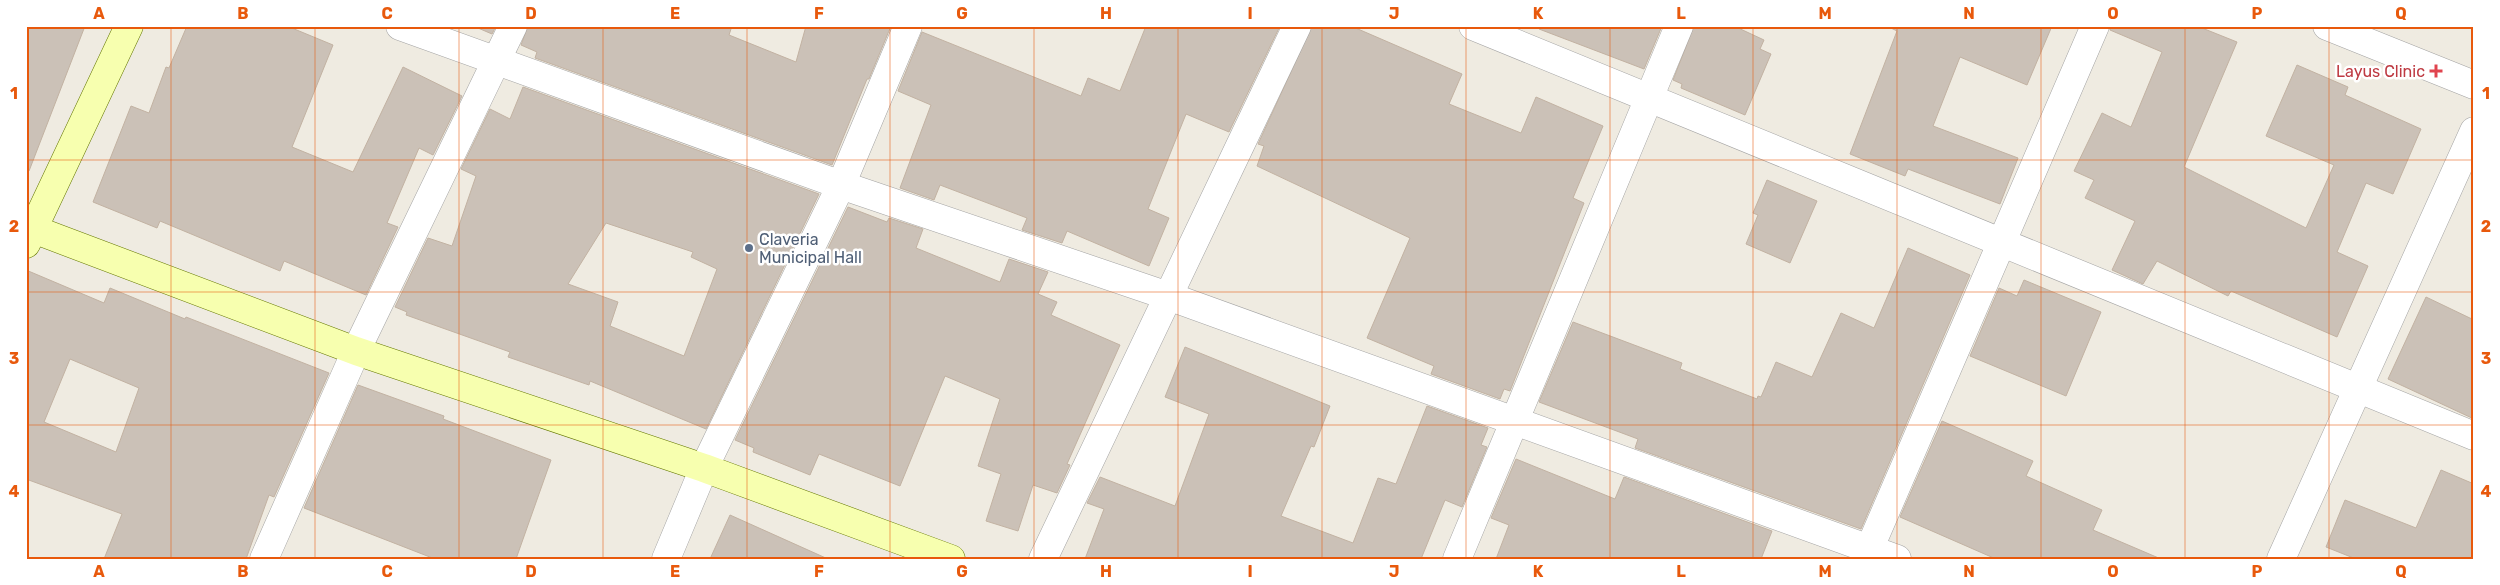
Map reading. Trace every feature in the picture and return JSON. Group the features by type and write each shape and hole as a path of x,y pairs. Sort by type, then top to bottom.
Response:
{"street":[{"path":"129,26 28,233 356,351 704,468 951,559"},
{"path":"400,26 841,185 1168,296 1514,421 1867,554 1897,559"},
{"path":"264,559 356,351 513,26"},
{"path":"666,559 704,468 841,185 908,26"},
{"path":"1043,559 1297,26"},
{"path":"1473,26 1648,100 2003,242 2474,436"},
{"path":"1457,559 1679,26"},
{"path":"1867,554 2095,26"},
{"path":"2327,26 2474,85"},
{"path":"2280,559 2474,131"}],"building":[{"path":"26,26 85,26 29,171 26,170"},
{"path":"187,26 287,26 333,45 292,147 353,172 403,67 462,96 433,155 419,148 387,223 398,227 366,295 284,261 280,271 160,221 157,228 93,202 131,106 149,113 166,67 169,68"},
{"path":"479,26 496,26 492,34 478,28"},
{"path":"528,26 732,26 729,35 796,62 806,26 891,26 832,165 535,58 537,52 521,45"},
{"path":"1146,26 1280,26 1229,132 1186,114 1148,209 1169,218 1149,266 1067,231 1062,243 1022,230 1027,218 940,185 934,200 900,188 931,105 898,91 922,32 1081,96 1088,78 1120,91"},
{"path":"1312,26 1351,26 1462,74 1449,104 1521,133 1536,97 1603,126 1573,198 1584,203 1510,391 1504,389 1500,399 1431,374 1434,366 1367,338 1410,238 1257,166 1264,146 1258,144"},
{"path":"1540,26 1662,26 1644,69 1539,29"},
{"path":"1694,26 1734,26 1764,40 1760,49 1771,54 1745,115 1681,88 1682,84 1673,80"},
{"path":"1887,26 2052,26 2027,85 1960,57 1933,126 2018,158 2000,204 1908,169 1905,176 1850,154 1897,31"},
{"path":"2110,26 2197,26 2237,42 2184,167 2306,228 2334,165 2266,136 2297,65 2348,87 2345,95 2421,129 2393,194 2366,183 2337,252 2368,266 2337,337 2231,291 2228,296 2157,261 2143,284 2112,270 2135,221 2085,198 2094,180 2074,171 2102,113 2131,127 2162,52 2110,30"},
{"path":"523,87 819,194 706,429 590,381 589,385 508,357 510,352 406,315 407,312 395,307 428,238 452,246 476,176 461,169 490,109 510,119","holes":["606,223 693,252 691,257 717,269 684,356 610,326 618,302 568,284"]},
{"path":"1767,180 1817,201 1790,263 1746,244 1758,215 1753,213"},
{"path":"848,207 887,222 889,218 923,229 916,248 1000,282 1009,259 1048,272 1038,294 1057,302 1051,315 1120,345 1067,464 1070,465 1057,493 1033,485 1018,531 986,521 1001,474 978,466 1000,399 945,376 900,486 819,454 810,475 753,452 754,448 735,440"},
{"path":"1908,248 1970,275 1861,529 1635,448 1638,439 1539,402 1573,322 1682,363 1680,369 1757,399 1758,396 1761,397 1776,362 1812,377 1841,313 1874,328"},
{"path":"26,270 104,303 110,288 185,319 186,317 329,373 274,497 269,495 246,559 104,559 122,514 26,479","holes":["70,359 139,388 116,452 44,422"]},
{"path":"2024,280 2101,312 2066,396 1970,356 1999,288 2017,296"},
{"path":"2426,297 2474,320 2474,419 2388,379"},
{"path":"1185,347 1330,406 1314,447 1311,446 1281,516 1353,543 1378,478 1396,484 1427,406 1488,428 1481,445 1487,447 1462,507 1445,500 1421,559 1085,559 1104,509 1087,503 1100,477 1175,506 1209,414 1165,397"},
{"path":"358,385 444,416 443,419 551,460 516,559 435,559 304,508"},
{"path":"1942,421 2033,461 2026,476 2102,510 2093,530 2161,559 1996,559 1900,517"},
{"path":"1516,459 1615,499 1624,477 1772,531 1761,559 1496,559 1509,525 1491,518"},
{"path":"2441,470 2474,484 2474,559 2356,559 2326,547 2345,500 2416,528"},
{"path":"730,515 828,559 710,559"}],"place":[{"name":"Layus Clinic","path":"2436,71"},
{"name":"Claveria Municipal Hall","path":"749,248"}]}
